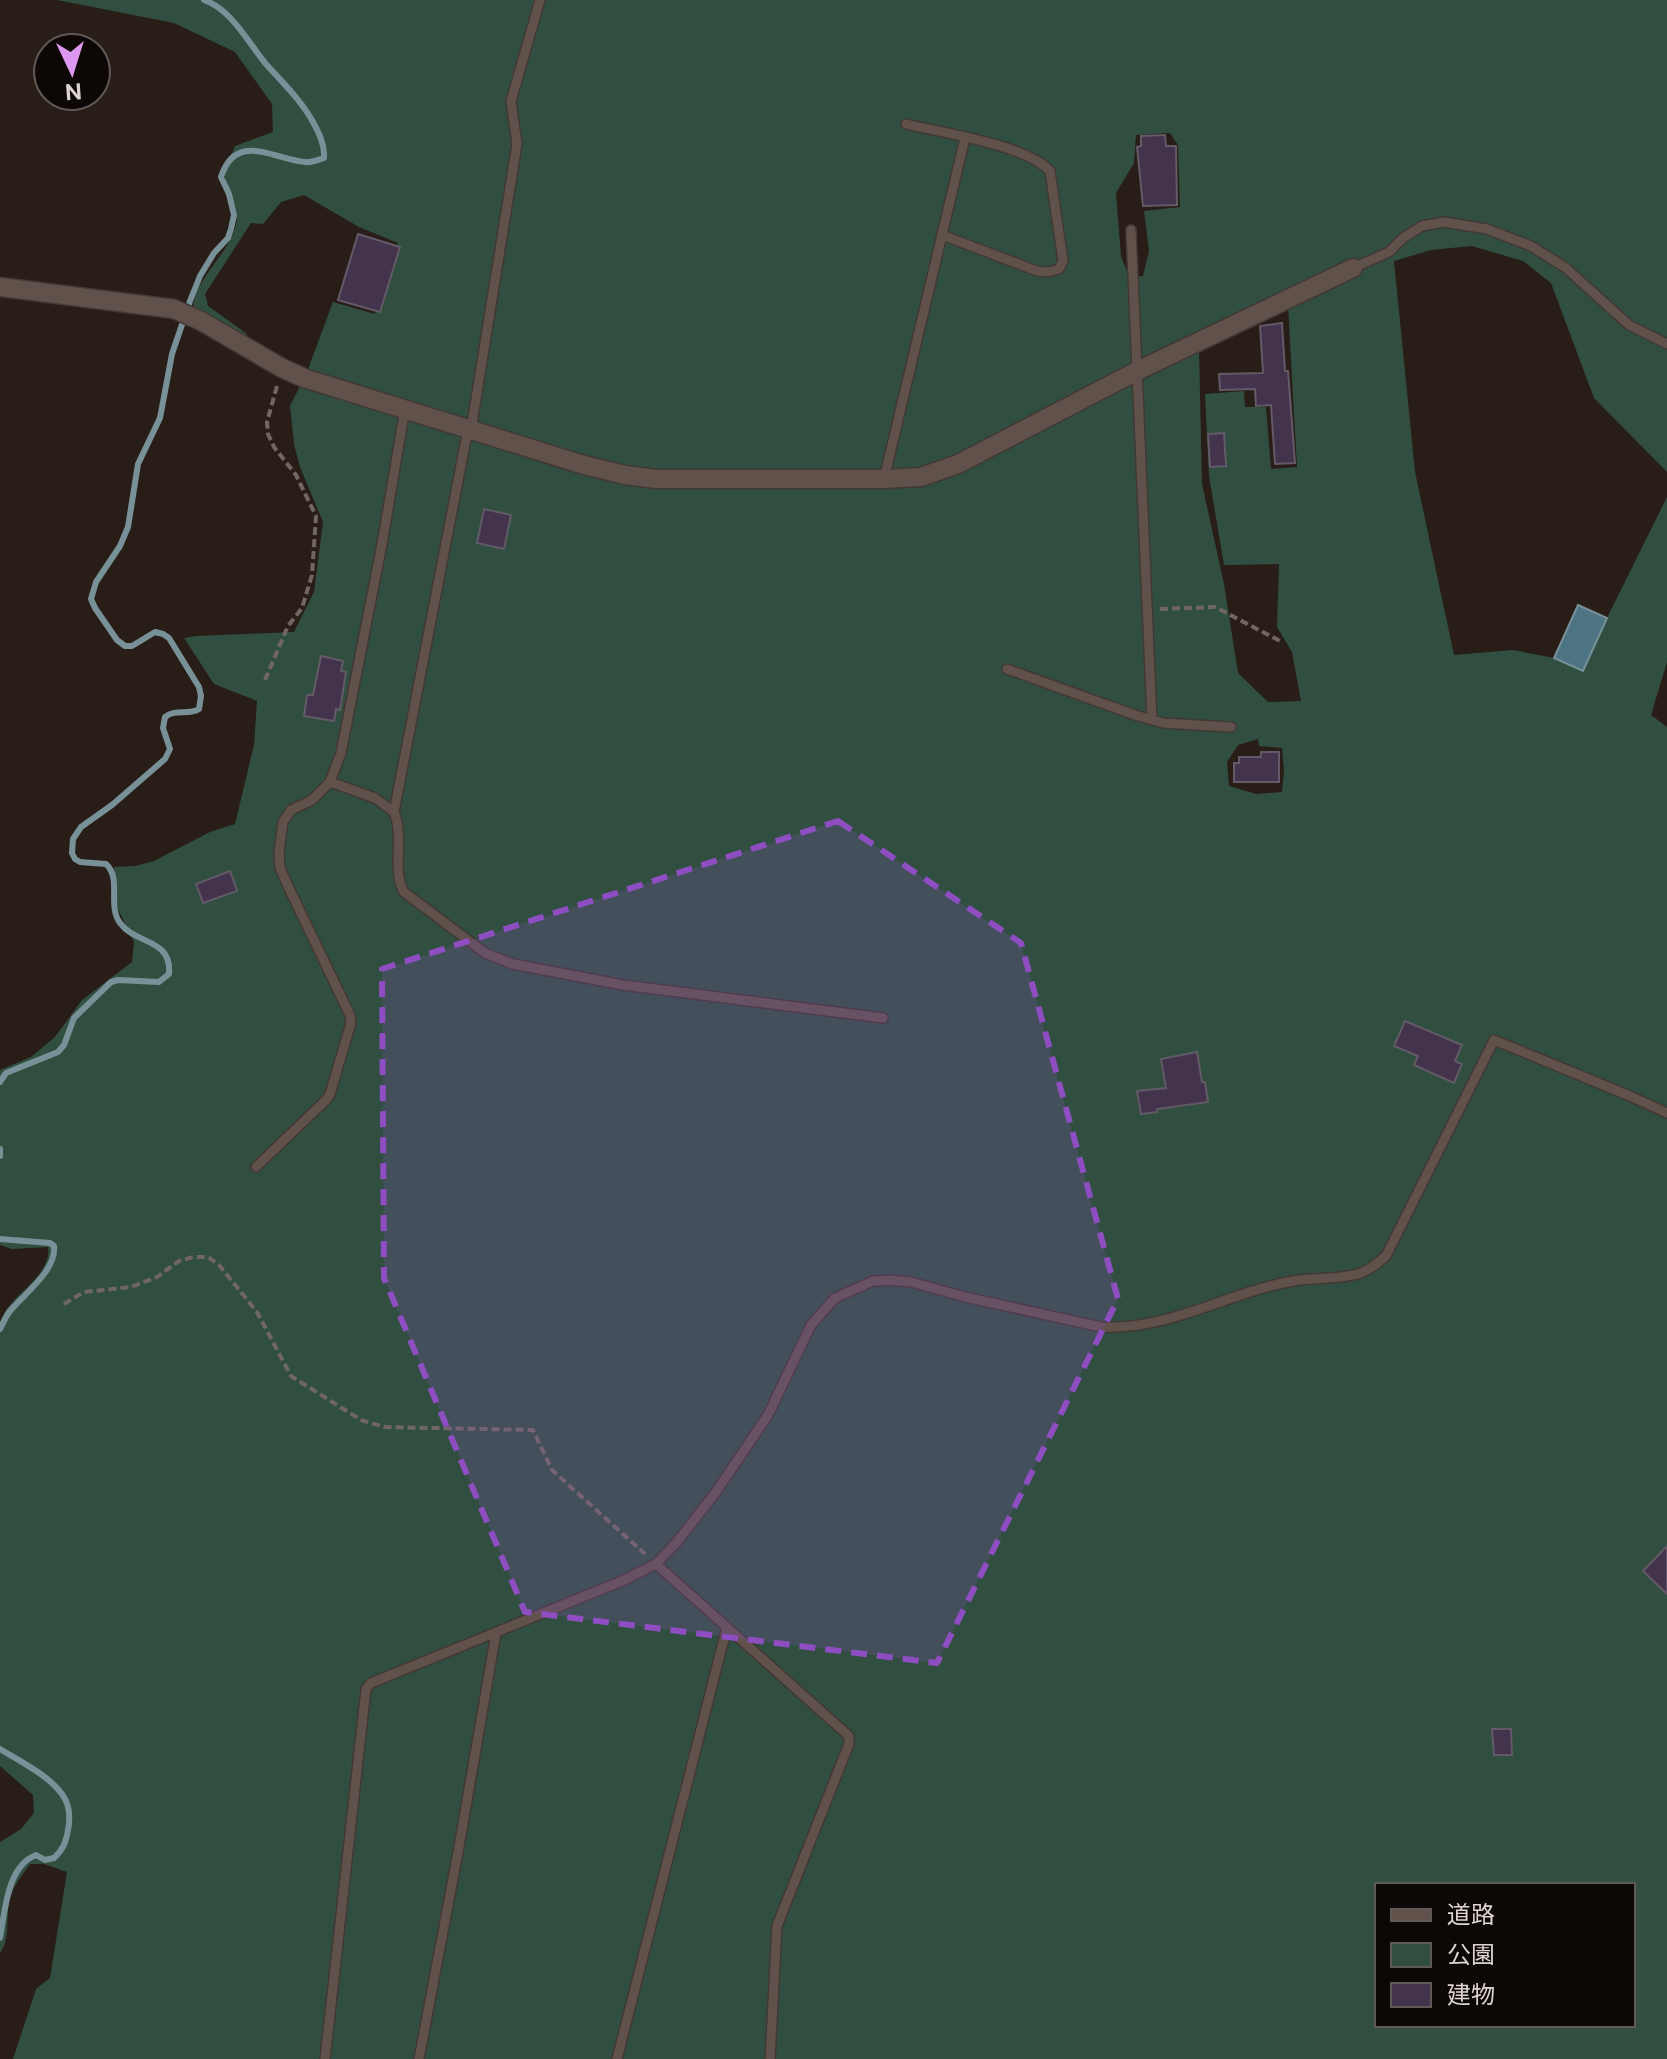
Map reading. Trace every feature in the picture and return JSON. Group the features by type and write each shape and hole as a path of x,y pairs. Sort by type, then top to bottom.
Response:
{"street":[{"path":"0,287 174,309 304,378 625,475 656,479 884,479 921,477 958,464 1137,371 1353,268"}],"lane":[{"path":"540,0 511,101 517,144 470,429 394,812 400,839 399,883 404,892 485,953 513,964 623,985 883,1018"},
{"path":"906,124 1016,150 1043,164 1050,171 1063,261 1059,269 1037,271 942,235"},
{"path":"884,479 965,138"},
{"path":"1353,268 1389,252 1422,226 1444,222 1487,229 1531,246 1566,268 1629,325 1667,344"},
{"path":"1131,230 1152,720"},
{"path":"256,1167 330,1094 351,1023 350,1015 280,868 279,852 283,822 291,810 312,800 330,782 341,753 405,409"},
{"path":"1007,669 1163,723 1231,727"},
{"path":"330,782 375,798 394,812"},
{"path":"325,2059 366,1689 371,1683 622,1581 656,1564 716,1492 768,1415 811,1325 835,1298 873,1281 911,1282 965,1297 1118,1328 1157,1321 1293,1281 1362,1272 1376,1266 1386,1256 1494,1040 1667,1113"},
{"path":"656,1564 849,1736 849,1744 777,1926 770,2059"},
{"path":"617,2059 727,1627"},
{"path":"419,2059 496,1633"}],"path":[{"path":"265,680 288,626 302,608 312,575 316,516 296,475 268,434 270,406 285,369"},
{"path":"1148,610 1215,607 1282,642"},
{"path":"64,1304 84,1292 131,1287 157,1277 179,1261 208,1257 219,1265 257,1312 284,1365 291,1376 301,1383 361,1420 384,1427 533,1430 552,1470 656,1564"}],"highlighted area":[{"path":"838,821 1021,943 1118,1299 937,1663 525,1612 384,1278 382,969"}],"green space":[{"path":"57,0 1667,0 1667,472 1594,398 1551,283 1523,261 1472,246 1431,250 1394,261 1415,472 1454,655 1513,650 1554,658 1583,671 1667,497 1667,662 1651,715 1667,727 1667,2059 13,2059 36,1989 50,1978 67,1872 44,1864 30,1864 10,1897 6,1936 0,1953 0,1842 21,1829 34,1813 33,1795 0,1766 0,1322 8,1307 46,1264 48,1247 12,1249 0,1245 0,1070 31,1057 55,1037 82,1000 132,962 134,942 117,907 114,867 154,861 210,832 235,824 254,745 257,701 214,684 184,638 294,632 314,592 323,522 300,467 290,406 307,372 333,302 375,314 398,243 359,227 304,195 281,202 263,224 251,223 205,294 208,306 247,334 245,338 193,306 202,282 235,230 236,212 225,176 235,146 273,132 272,104 235,52 174,23","holes":["1170,133 1178,145 1180,207 1144,211 1149,251 1143,276 1129,277 1121,256 1116,193 1134,163 1136,135","1288,305 1297,467 1271,469 1266,407 1245,407 1244,391 1205,394 1209,476 1224,565 1279,564 1277,627 1292,652 1301,701 1268,702 1238,673 1224,584 1202,484 1199,349","1258,739 1259,746 1282,748 1282,792 1256,794 1229,786 1227,762 1238,745"]}],"water":[{"path":"1578,605 1607,618 1583,671 1554,658"}],"building":[{"path":"1165,135 1166,146 1176,146 1177,205 1143,206 1137,147 1141,146 1141,136"},
{"path":"358,234 400,247 380,312 338,300"},
{"path":"1282,323 1295,463 1275,464 1271,405 1256,406 1255,389 1220,390 1219,374 1263,373 1260,326"},
{"path":"1224,433 1226,466 1210,467 1208,434"},
{"path":"484,509 511,515 504,549 477,543"},
{"path":"321,656 343,661 341,671 346,672 340,710 336,709 334,721 304,716 307,695 313,695"},
{"path":"1261,752 1279,752 1279,782 1234,782 1234,763 1239,763 1239,757 1261,757"},
{"path":"230,871 237,891 203,903 196,884"},
{"path":"1405,1021 1462,1045 1455,1061 1462,1064 1454,1083 1414,1065 1418,1056 1394,1046"},
{"path":"1197,1052 1208,1102 1141,1114 1137,1091 1166,1088 1161,1059"},
{"path":"1667,1546 1667,1594 1643,1571"},
{"path":"1492,1729 1511,1729 1512,1755 1494,1755"}],"waterway":[{"path":"0,1082 6,1073 58,1052 64,1045 74,1018 111,982 159,982 169,974 165,954 127,930 116,916 111,870 106,864 75,859 73,839 81,827 112,805 165,759 170,749 163,728 165,717 199,709 201,696 199,687 169,638 155,632 132,646 125,646 117,640 91,599 96,582 120,546 128,527 138,464 160,418 172,354 190,301 200,276 228,238 231,229 234,215 221,177 228,163 246,151 305,162 324,158 319,135 303,106 231,18 204,0"},
{"path":"0,1149 0,1156"},
{"path":"0,1239 50,1243 54,1246 54,1255 45,1273 10,1311 0,1329"},
{"path":"0,1749 36,1771 60,1791 68,1806 69,1819 65,1842 57,1855 45,1860 36,1855 26,1861 13,1879 0,1938"}]}
